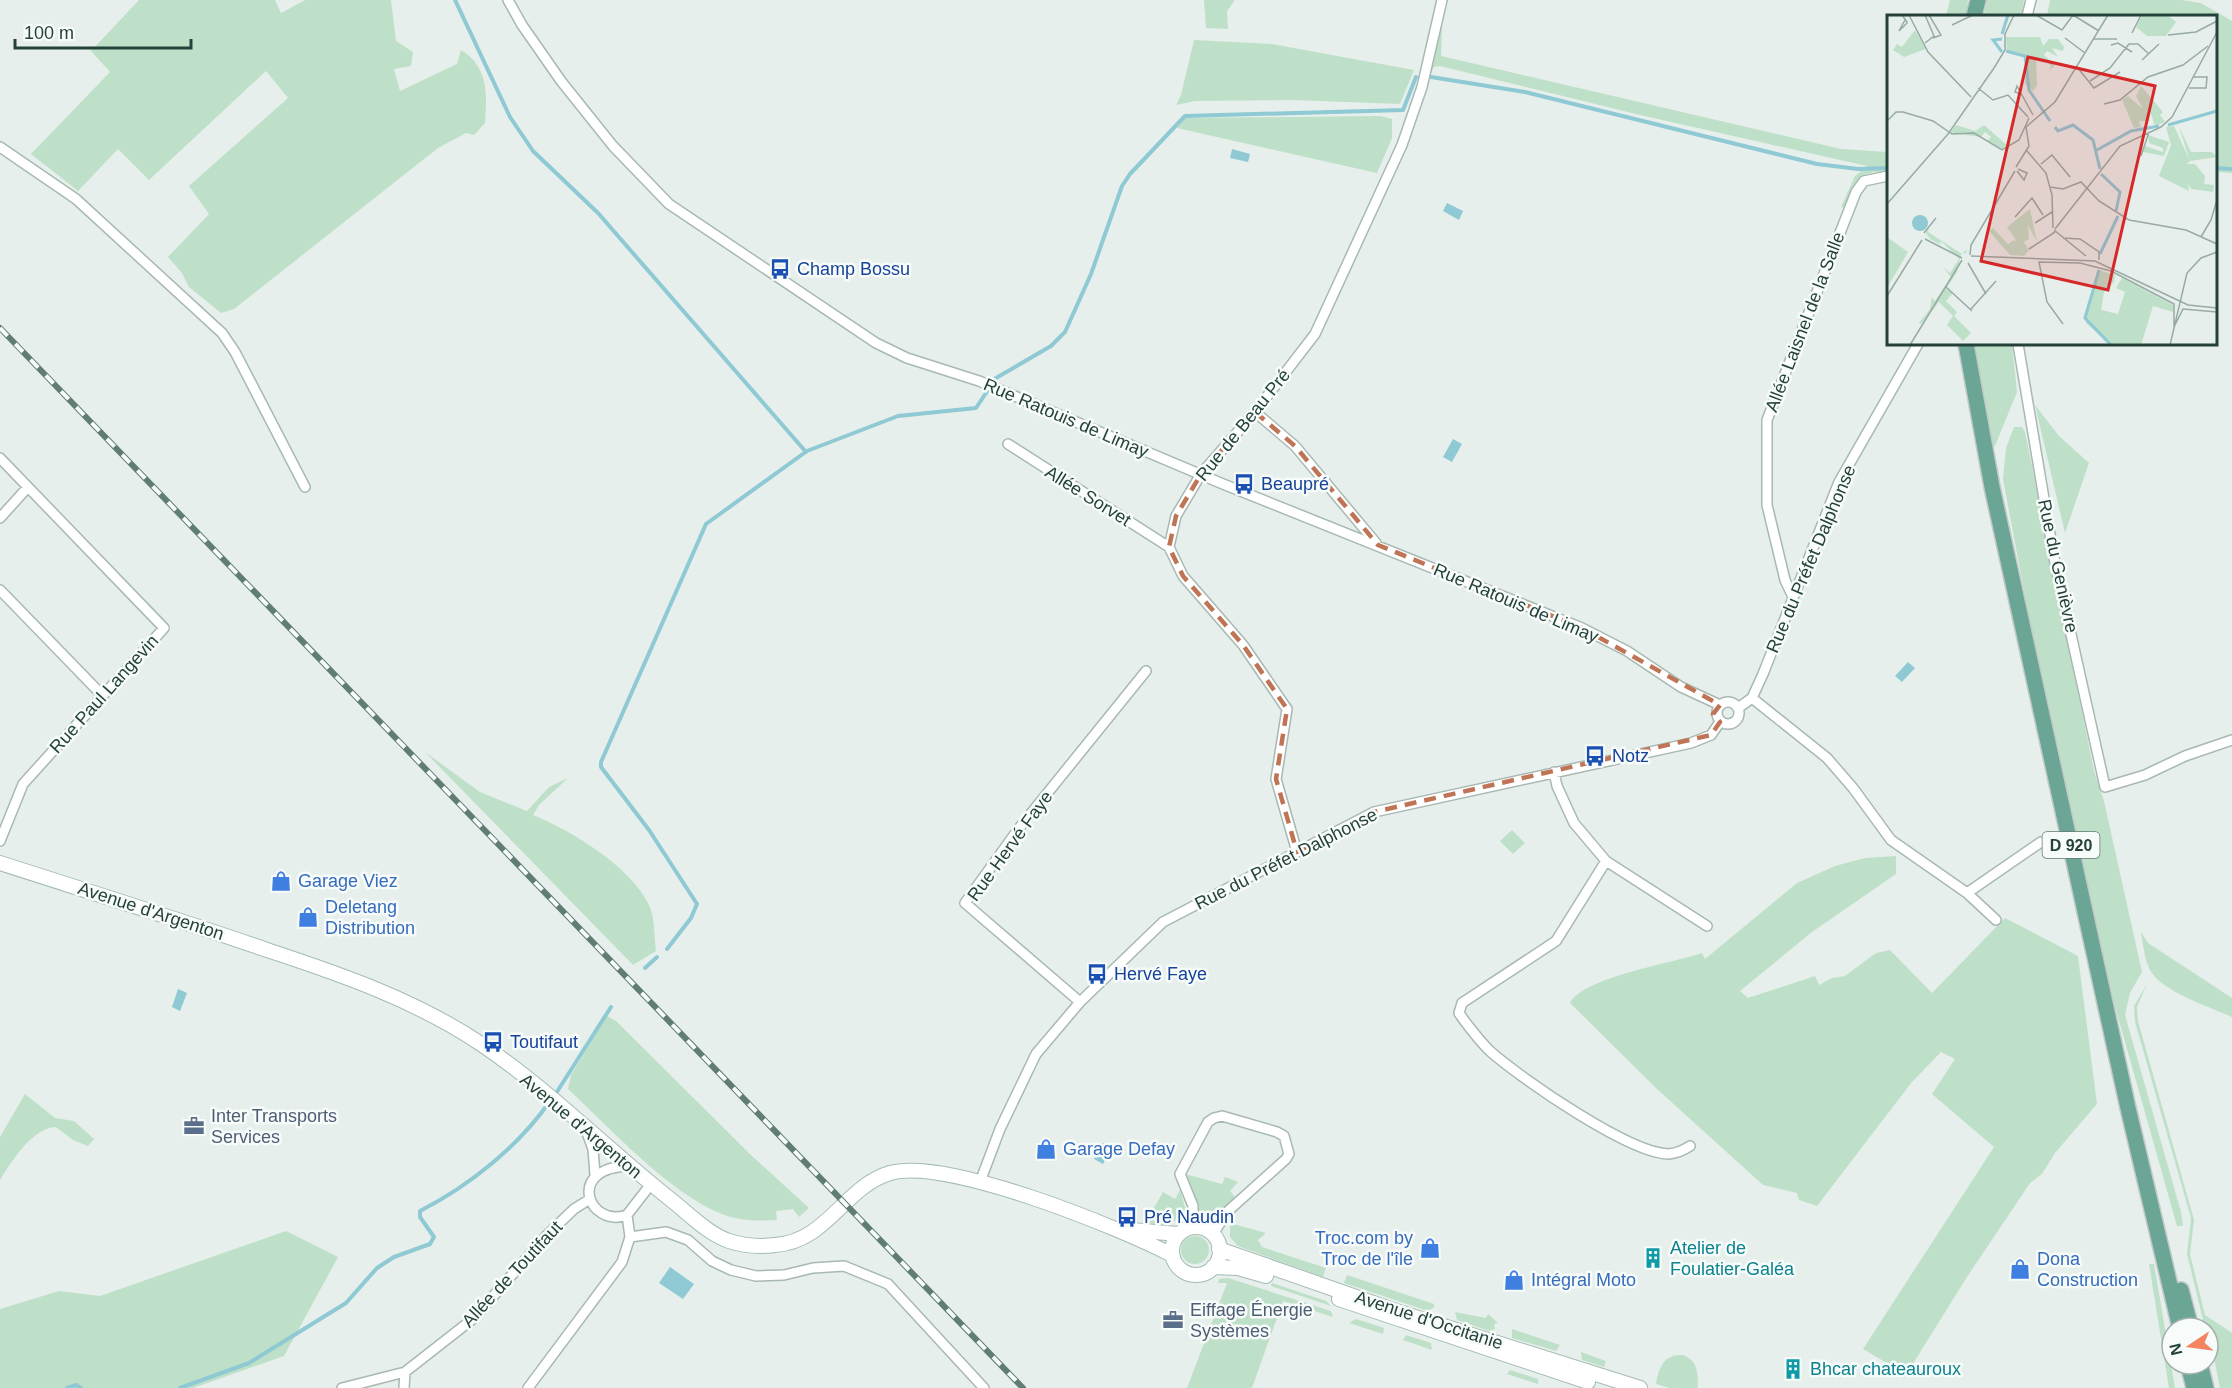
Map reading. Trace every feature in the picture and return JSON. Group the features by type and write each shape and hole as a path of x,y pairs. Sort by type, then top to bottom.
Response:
{"main road":[{"path":"1974,15 1978,0"},
{"name":"D 920","path":"1966,345 1990,477 2177,1316"},
{"name":"Avenue d'Argenton","path":"0,863 298,960 402,1000 482,1044 651,1184 727,1241 758,1247 789,1244 813,1233 855,1195 888,1174 918,1170 980,1182"},
{"name":"D 920","path":"2124,1085 2133,1104 2188,1316"},
{"name":"Avenue d'Occitanie","path":"980,1182 1114,1227 1172,1254 1180,1269 1190,1275 1202,1274 1213,1267 1245,1269 1608,1388"},
{"name":"Avenue d'Occitanie","path":"1114,1227 1178,1234"},
{"path":"1172,1254 1172,1247 1178,1234 1193,1227 1204,1228 1213,1234 1220,1249 1213,1267"},
{"name":"Avenue d'Occitanie","path":"1220,1249 1402,1313 1640,1388"}],"street":[{"name":"Rue Ratouis de Limay","path":"508,0 522,25 568,90 613,146 669,204 876,343 907,358 979,381 1201,474 1582,628 1627,651 1681,687 1720,705"},
{"name":"Rue de Beau Pré","path":"1169,547 1176,516 1201,474 1255,412 1316,334 1402,145 1422,87 1442,0"},
{"path":"2027,15 2031,0"},
{"path":"0,147 76,199 222,333 236,352 305,487"},
{"name":"Allée Laisnel de la Salle","path":"1793,597 1785,580 1767,505 1767,420 1856,192 1864,181 1887,176"},
{"name":"Rue du Préfet Dalphonse","path":"1752,698 1839,482 1917,345"},
{"name":"Rue du Genièvre","path":"2018,345 2054,558 2105,787 2145,775 2185,756 2232,740"},
{"path":"1255,412 1295,446 1378,545"},
{"name":"Allée Sorvet","path":"1008,444 1169,547"},
{"name":"Rue Paul Langevin","path":"0,458 164,628 23,784 0,841"},
{"path":"0,518 28,487"},
{"path":"1169,547 1183,576 1243,645 1287,709 1276,779 1298,852"},
{"path":"0,590 102,695"},
{"name":"Rue Hervé Faye","path":"1080,1002 964,903 1020,827 1146,671"},
{"path":"1737,708 1752,698 1827,758 1853,788 1890,840 1967,893 1996,920"},
{"path":"1727,702 1737,708 1738,717 1733,723 1720,722 1716,712 1720,705 1727,702"},
{"name":"Rue du Préfet Dalphonse","path":"980,1182 1000,1129 1036,1054 1080,1002 1163,922 1374,812 1691,743 1711,735 1720,722"},
{"path":"1554,772 1557,786 1574,823 1606,861 1707,926"},
{"path":"1967,893 2041,842"},
{"path":"1606,861 1556,941 1460,1006 1462,1018 1486,1046 1562,1102 1633,1145 1669,1154 1690,1146"},
{"path":"1193,1227 1193,1206 1180,1174 1208,1122 1222,1116 1284,1136 1289,1154 1286,1159 1228,1211 1213,1234"},
{"path":"585,1128 593,1149 595,1175 589,1187 590,1199 599,1212 609,1218 627,1215 651,1184"},
{"path":"595,1175 617,1166 630,1166"},
{"name":"Allée de Toutifaut","path":"342,1388 405,1372 474,1318 548,1235 574,1209 590,1199"},
{"path":"528,1388 622,1262 630,1237 627,1215"},
{"path":"630,1237 666,1232 688,1240 712,1261 731,1270 756,1276 784,1275 813,1268 844,1266 888,1284 984,1388"},
{"path":"404,1388 405,1372"}],"highlighted area":[{"path":"1255,412 1295,446 1378,545 1582,628 1720,705 1713,714 1720,722 1711,735 1374,812 1297,852 1276,779 1287,709 1243,645 1183,576 1169,547 1176,516 1201,474"}],"green space":[{"path":"139,0 275,0 281,13 305,0 391,0 396,41 413,52 411,66 394,69 400,91 457,64 461,50 477,65 484,82 485,123 474,135 466,133 438,148 234,309 221,313 189,287 182,273 168,257 209,214 189,186 288,98 266,71 149,180 118,149 78,191 31,154 110,72 91,51"},
{"path":"1204,0 1235,0 1227,11 1228,29 1206,28"},
{"path":"1950,0 1968,0 1966,15 1946,15"},
{"path":"1987,0 2024,0 2021,15 1984,15"},
{"path":"2050,0 2181,0 2201,3 2232,21 2232,173 2217,172 2217,15 2047,15"},
{"path":"1442,26 1441,56 1841,149 1887,152 1887,172 1874,172 1861,176 1844,208 1841,207 1855,176 1867,166 1640,115 1440,66 1434,67 1430,74"},
{"path":"1194,40 1272,44 1414,70 1400,104 1292,100 1195,101 1176,105 1181,95"},
{"path":"1381,116 1392,119 1392,138 1377,173 1177,128 1185,118"},
{"path":"1974,345 2012,345 2017,392 1995,446 1991,446"},
{"path":"2035,405 2059,436 2089,463 2065,533"},
{"path":"2014,427 2022,427 2025,432 2094,771 2104,801 2142,972 2130,993 2125,1015 2183,1226 2177,1226 2114,1003 2036,655 2003,479 2006,448"},
{"path":"425,752 480,792 527,811 549,787 568,778 539,805 533,815 582,840 628,877 640,891 651,910 656,951 633,965"},
{"path":"1512,830 1525,843 1513,854 1500,841"},
{"path":"1896,856 1896,874 1812,932 1740,991 1748,998 1815,976 1819,985 1832,978 1845,976 1876,953 1890,950 1932,993 2005,918 2078,956 2097,1104 2055,1153 2042,1174 2030,1183 1967,1277 1904,1378 1887,1363 1863,1349 1994,1147 1932,1094 1955,1059 1941,1052 1912,1082 1817,1206 1799,1200 1797,1193 1763,1185 1657,1089 1570,1003 1578,994 1610,978 1702,953 1705,959 1797,883 1835,866 1865,858"},
{"path":"2141,932 2148,943 2232,998 2232,1017 2186,997 2163,984 2149,968"},
{"path":"2147,984 2137,1007 2138,1021 2194,1220 2190,1254 2206,1316 2202,1316 2187,1254 2191,1218 2135,1022 2134,1006"},
{"path":"607,1016 616,1021 752,1156 809,1208 799,1217 793,1209 776,1211 777,1220 749,1220 722,1214 702,1204 661,1176 621,1140 568,1089 571,1075"},
{"path":"25,1094 55,1118 74,1121 94,1139 88,1146 73,1140 56,1127 47,1129 31,1139 0,1180 0,1137"},
{"path":"1185,1174 1222,1184 1225,1177 1238,1182 1230,1191 1235,1197 1212,1220 1197,1215"},
{"path":"1180,1190 1186,1211 1182,1218 1161,1226 1146,1222 1163,1192 1175,1199"},
{"path":"1230,1223 1266,1233 1258,1240 1262,1247 1326,1268 1323,1277 1238,1246 1230,1237"},
{"path":"286,1231 338,1257 284,1356 193,1388 0,1388 0,1309 59,1291 100,1296"},
{"path":"1195,1236 1205,1240 1209,1250 1205,1260 1195,1264 1185,1260 1181,1250 1185,1240"},
{"path":"2149,1264 2154,1264 2163,1316 2160,1316 2160,1332"},
{"path":"1347,1275 1434,1304 1434,1307 1428,1311 1344,1283"},
{"path":"1228,1278 1331,1311 1333,1317 1283,1301 1252,1388 1187,1388 1227,1283 1218,1283 1219,1279"},
{"path":"1272,1283 1326,1301 1331,1306 1271,1286"},
{"path":"1455,1312 1486,1318 1488,1314 1498,1323 1494,1324 1495,1329 1489,1331 1457,1320"},
{"path":"1356,1319 1384,1328 1383,1334 1349,1323"},
{"path":"2220,1325 2232,1333 2232,1388 2220,1388 2218,1376 2220,1376"},
{"path":"1512,1329 1560,1345 1556,1351 1512,1338"},
{"path":"1406,1335 1431,1343 1432,1350 1403,1340"},
{"path":"1581,1352 1606,1361 1604,1367 1582,1360"},
{"path":"1683,1355 1694,1364 1698,1388 1669,1388 1656,1384 1659,1372 1667,1359"},
{"path":"1510,1370 1538,1379 1538,1384 1507,1374"},
{"path":"2167,1376 2173,1376 2175,1388 2169,1388"}],"water":[{"path":"1232,149 1250,154 1248,162 1230,158"},
{"path":"1447,203 1463,211 1459,220 1443,211"},
{"path":"1453,439 1462,444 1452,462 1443,457"},
{"path":"1908,662 1915,668 1902,682 1895,676"},
{"path":"178,989 187,993 180,1011 172,1007"},
{"path":"1103,1143 1108,1144 1111,1148 1103,1164 1094,1159"},
{"path":"670,1267 694,1284 683,1299 659,1283"}],"waterway":[{"path":"455,0 510,117 533,151 598,213 806,452"},
{"path":"667,949 691,918 697,904 649,830 601,767 601,762 706,524 807,451 898,416 976,408 996,378 1051,346 1065,332 1091,274 1122,186 1130,174 1185,116 1403,110 1416,77"},
{"path":"1431,77 1525,92 1817,164 1858,169 1887,168"},
{"path":"2217,168 2232,169"},
{"path":"645,968 657,957"},
{"path":"555,1095 611,1007"},
{"path":"180,1388 249,1363 346,1303 377,1268 394,1257 430,1244 434,1237 420,1217 420,1211 457,1190 492,1164 524,1134 550,1101"},
{"path":"67,1388 76,1385 81,1388"}],"railway":[{"path":"0,328 1023,1388"}],"place":[{"name":"Champ Bossu","path":"780,269"},
{"name":"Beaupré","path":"1244,484"},
{"name":"Notz","path":"1595,756"},
{"name":"Garage Viez","path":"281,881"},
{"name":"Deletang Distribution","path":"308,917"},
{"name":"Hervé Faye","path":"1097,974"},
{"name":"Toutifaut","path":"493,1042"},
{"name":"Inter Transports Services","path":"194,1126"},
{"name":"Garage Defay","path":"1046,1149"},
{"name":"Pré Naudin","path":"1127,1217"},
{"name":"Troc.com by Troc de l'île","path":"1430,1248"},
{"name":"Atelier de Foulatier-Galéa","path":"1653,1258"},
{"name":"Dona Construction","path":"2020,1269"},
{"name":"Intégral Moto","path":"1514,1280"},
{"name":"Eiffage Énergie Systèmes","path":"1173,1320"},
{"name":"Bhcar chateauroux","path":"1793,1369"}]}
